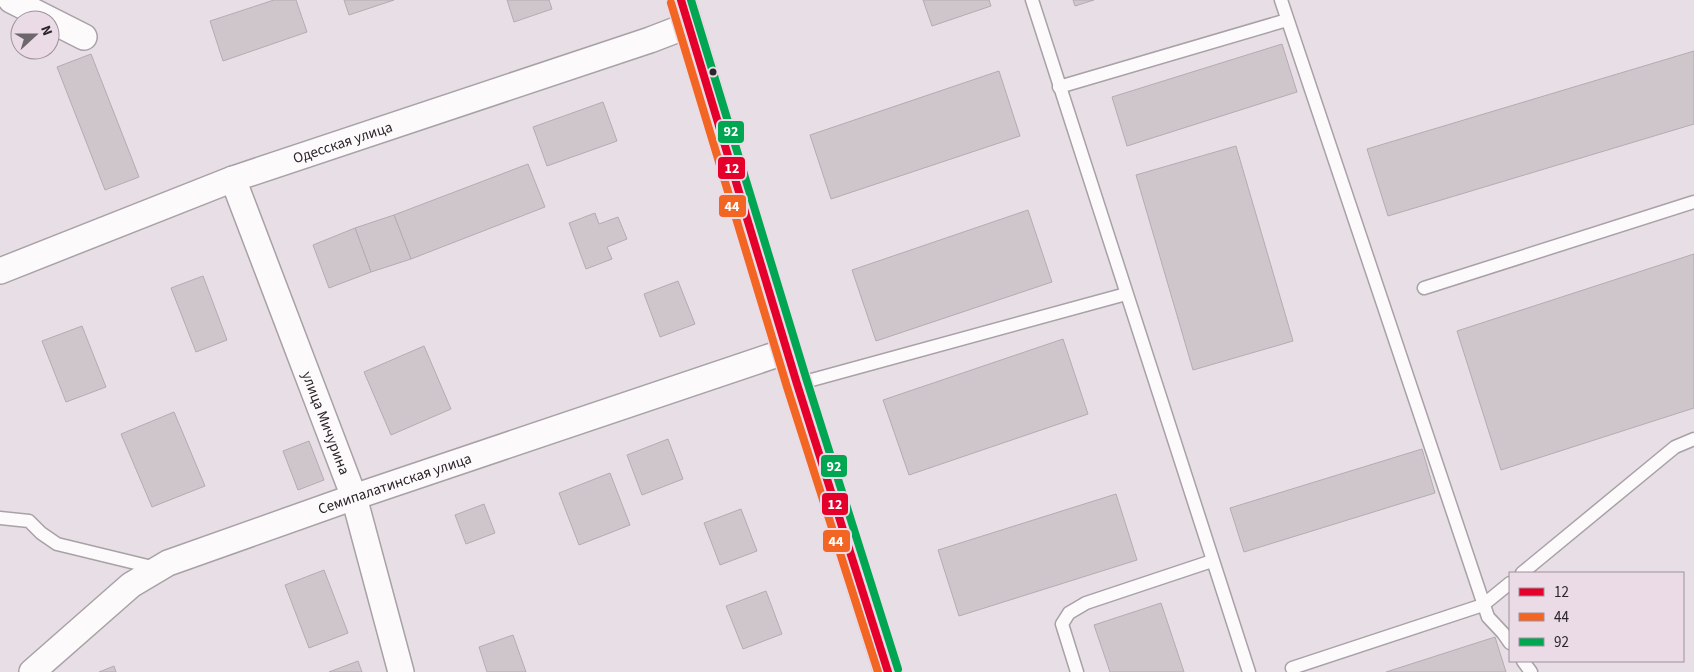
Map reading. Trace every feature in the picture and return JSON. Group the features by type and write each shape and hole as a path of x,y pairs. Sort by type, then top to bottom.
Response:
{"main road":[{"path":"685,12 797,384 888,672"}],"street":[{"path":"11,0 84,37"},
{"name":"Одесская улица","path":"0,271 233,179 650,40 685,12"},
{"name":"улица Мичурина","path":"233,179 354,498 401,672"},
{"name":"Семипалатинская улица","path":"32,672 131,585 168,564 354,498 756,361 788,353"}],"lane":[{"path":"1032,0 1249,672"},
{"path":"1281,0 1483,605 1488,617 1509,642"},
{"path":"1060,87 1287,20"},
{"path":"1424,288 1694,202"},
{"path":"797,384 1126,294"},
{"path":"1523,572 1675,447 1694,439"},
{"path":"0,518 29,521 57,544 158,569"},
{"path":"1077,672 1062,624 1069,613 1086,603 1212,561"},
{"path":"1292,668 1483,605 1509,584"}],"building":[{"path":"274,0 296,0 307,32 223,61 210,21"},
{"path":"344,0 394,0 349,15"},
{"path":"507,0 549,0 552,9 514,22"},
{"path":"923,0 989,0 991,6 932,26"},
{"path":"1073,0 1094,0 1075,6"},
{"path":"1282,44 1297,92 1127,146 1112,97"},
{"path":"1694,51 1694,124 1388,216 1367,149"},
{"path":"91,54 139,177 105,190 57,67"},
{"path":"999,71 1020,136 831,199 810,135"},
{"path":"603,102 617,141 547,166 533,127"},
{"path":"1236,146 1293,341 1193,370 1136,175"},
{"path":"528,164 545,207 411,259 394,215"},
{"path":"1028,210 1052,282 876,341 852,270"},
{"path":"595,213 599,224 618,217 627,239 607,247 612,259 586,269 569,223"},
{"path":"394,215 411,259 371,272 355,228"},
{"path":"355,228 371,272 329,288 313,245"},
{"path":"1694,254 1694,408 1501,470 1457,331"},
{"path":"203,276 227,340 196,352 171,288"},
{"path":"678,281 695,324 660,337 644,294"},
{"path":"82,326 106,387 66,402 42,341"},
{"path":"1063,339 1088,414 909,475 883,400"},
{"path":"424,346 451,409 391,435 364,372"},
{"path":"174,412 205,486 152,507 121,434"},
{"path":"668,439 683,479 642,495 627,455"},
{"path":"309,441 324,480 298,490 283,451"},
{"path":"1422,449 1435,493 1244,552 1230,508"},
{"path":"610,473 630,525 579,545 559,493"},
{"path":"1116,494 1137,560 959,616 938,550"},
{"path":"484,504 495,533 466,544 455,515"},
{"path":"741,509 757,551 720,565 704,523"},
{"path":"324,570 348,633 309,648 285,585"},
{"path":"766,591 782,634 743,649 726,606"},
{"path":"1161,603 1184,672 1110,672 1094,625"},
{"path":"513,635 526,672 487,672 479,647"},
{"path":"1495,637 1506,672 1386,672"},
{"path":"358,661 362,672 329,672"},
{"path":"114,666 116,672 99,672"}],"transit line":[{"name":"12","path":"681,0 797,384 888,672"},
{"name":"92","path":"691,0 807,381 898,669"},
{"name":"44","path":"671,3 787,387 878,672"}]}
